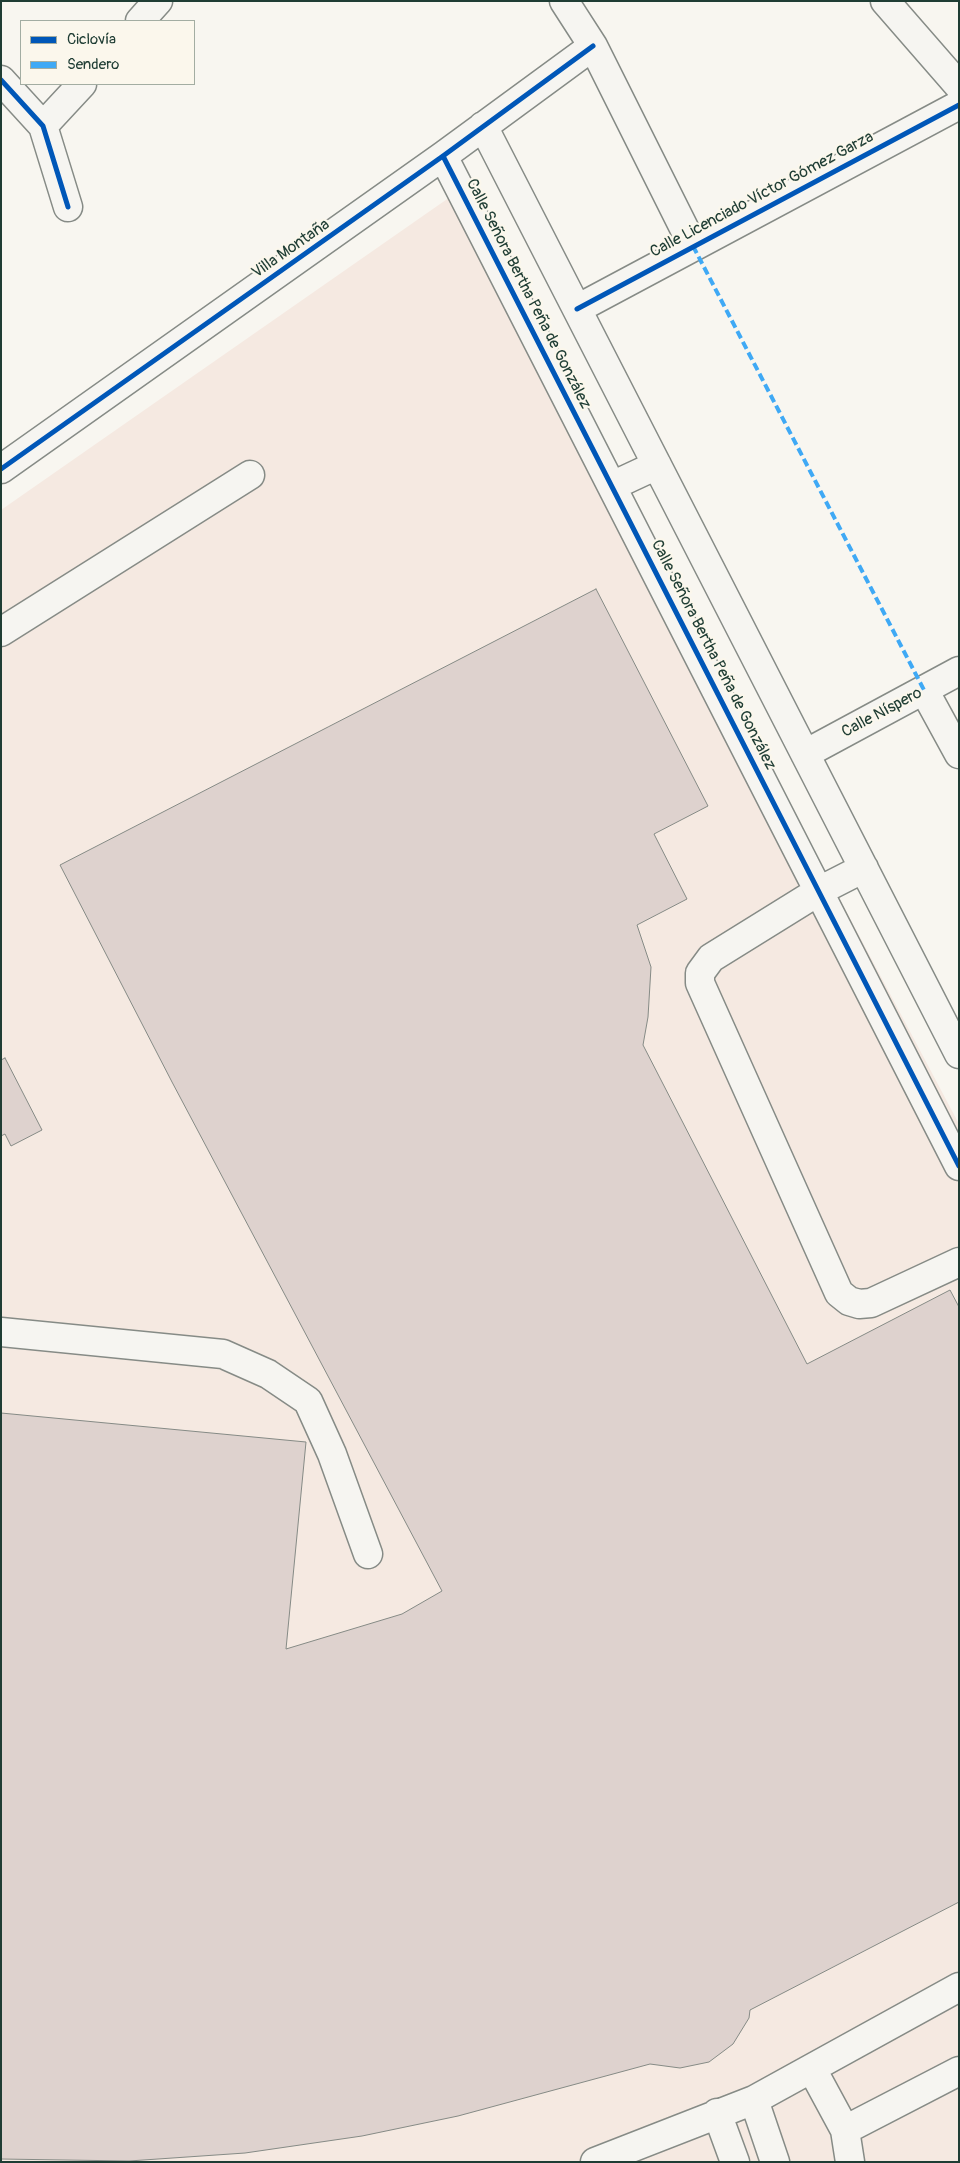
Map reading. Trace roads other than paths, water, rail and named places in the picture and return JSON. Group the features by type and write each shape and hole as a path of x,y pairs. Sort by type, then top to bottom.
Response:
{"street":[{"path":"141,20 158,1"},
{"path":"564,1 593,46 692,246"},
{"path":"885,1 959,86"},
{"name":"Villa Montaña","path":"1,470 444,156 593,46"},
{"path":"1,80 42,126 68,207"},
{"path":"42,126 81,85"},
{"name":"Calle Licenciado Víctor Gómez Garza","path":"577,309 959,105"},
{"path":"483,126 959,1054"},
{"name":"Calle Señora Bertha Peña de González","path":"444,156 959,1166"},
{"path":"612,486 658,465"},
{"path":"1,632 250,475"},
{"name":"Calle Níspero","path":"805,754 959,672"},
{"path":"924,690 959,754"},
{"path":"864,868 819,891 711,958 700,973 700,983 839,1293 849,1301 859,1304 871,1303 959,1262"},
{"path":"1,1332 223,1354 268,1374 308,1401 332,1454 368,1554"},
{"path":"595,2162 754,2100 959,1987"},
{"path":"812,2069 844,2130 850,2162"},
{"path":"844,2130 959,2071"},
{"path":"754,2100 776,2162"},
{"path":"717,2113 735,2162"}]}
